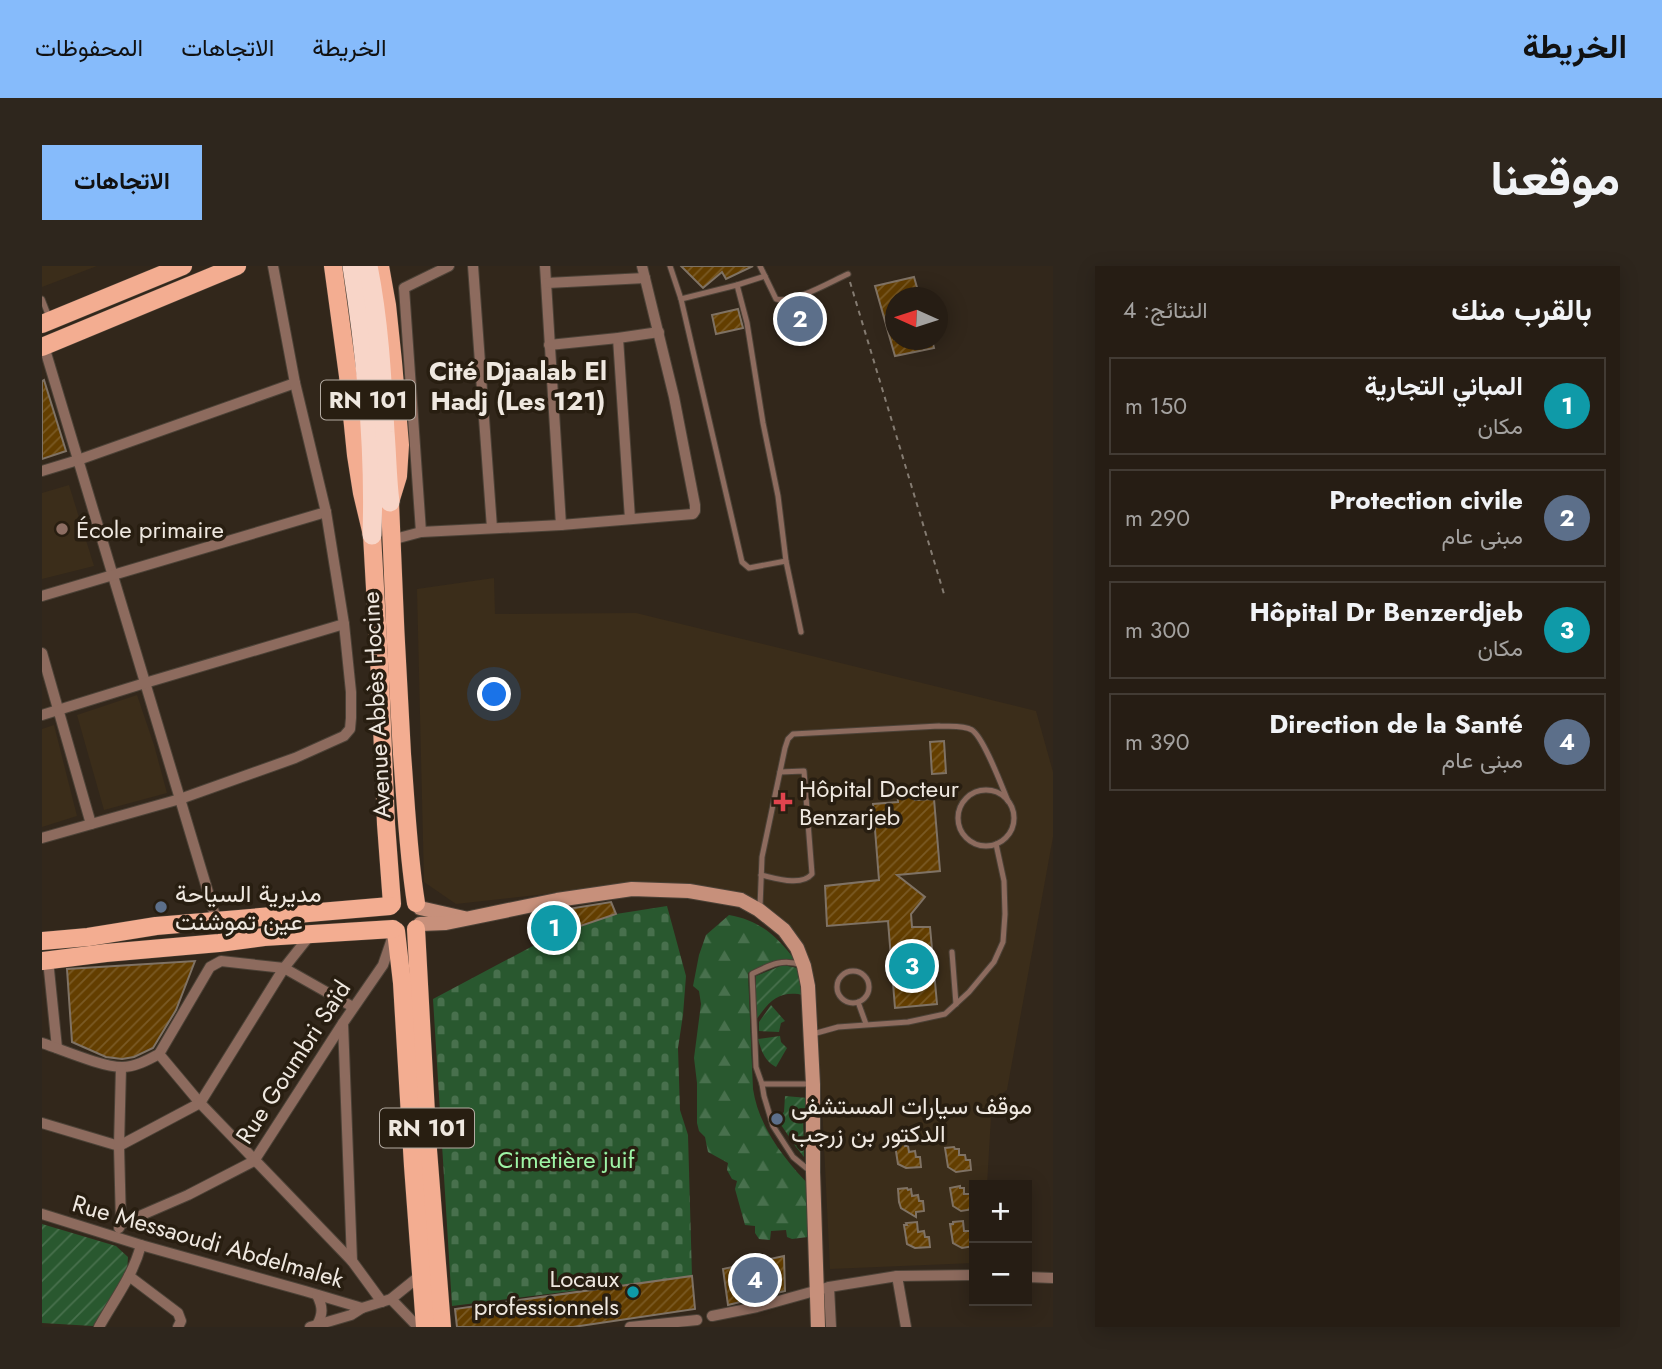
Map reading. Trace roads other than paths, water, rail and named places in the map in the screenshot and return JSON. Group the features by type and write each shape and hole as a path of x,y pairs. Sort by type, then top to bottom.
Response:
{"highway":[{"name":"RN 101","path":"352,266 366,373 374,487 382,538"},
{"name":"RN 101","path":"368,266 378,328 390,502"}],"main road":[{"path":"46,322 183,266"},
{"path":"43,345 237,266"},
{"path":"333,266 362,493 382,538"},
{"name":"Avenue Abbès Hocine","path":"380,266 388,316 400,445 398,476 382,538 380,677 391,905"},
{"name":"Avenue Abbès Hocine","path":"382,538 397,671 410,869 418,916"},
{"path":"418,916 446,923 557,900 632,889 689,891 741,900 760,910 784,930 797,948 804,966 807,986 813,1084 813,1172 822,1288 818,1327"},
{"path":"42,942 156,926 391,905 402,899 412,900 418,916"},
{"path":"391,905 387,918 395,930"},
{"path":"45,961 106,953 220,952 264,937 395,930 406,933 418,916"},
{"name":"RN 101","path":"418,916 428,1150 442,1327"},
{"name":"RN 101","path":"395,930 402,983 425,1327"}],"street":[{"path":"42,838 180,799 295,758 344,736 350,729 351,692 345,624 326,512 295,383 273,266"},
{"path":"417,533 404,288 449,266"},
{"path":"474,266 492,528"},
{"path":"545,266 561,525"},
{"path":"382,538 417,533 686,516 695,511 674,397 644,272 547,283"},
{"path":"549,345 659,332"},
{"path":"618,338 630,519"},
{"path":"43,345 217,922"},
{"path":"42,471 295,383"},
{"path":"42,596 326,512"},
{"path":"42,715 345,624"},
{"path":"42,653 91,824"},
{"name":"Rue Goumbri Saïd","path":"121,1224 188,1195 254,1161 383,965 395,930"},
{"path":"42,1123 119,1146 200,1104 284,968 311,934"},
{"path":"42,1043 107,1065 121,1067 159,1055 220,952 284,968 353,1007"},
{"path":"45,961 57,1048"},
{"path":"343,1023 352,1261"},
{"path":"159,1055 200,1104 352,1261 387,1301 418,1327"},
{"path":"116,1238 121,1224 121,1067"},
{"name":"Rue Messaoudi Abdelmalek","path":"42,1214 116,1238 362,1308"},
{"path":"100,1327 129,1276 141,1245"},
{"path":"317,1296 322,1305 321,1326 362,1308 387,1301 422,1274"},
{"path":"630,1327 696,1323 704,1315 712,1316 757,1307 822,1288 897,1276 969,1275"},
{"path":"129,1276 177,1313 181,1321 178,1327"},
{"path":"897,1276 906,1327"},
{"path":"1032,1277 1053,1278"},
{"path":"822,1288 831,1327"},
{"path":"712,1316 718,1321 719,1327"}],"lane":[{"path":"670,266 681,299 742,562 749,568 786,561"},
{"path":"760,266 776,299 782,300 792,299 848,274"},
{"path":"681,299 765,276"},
{"path":"737,285 747,323 778,496 786,561 801,632"},
{"path":"42,299 46,322"},
{"path":"760,910 764,846 788,739 793,734 905,727 961,727 973,731 979,738 993,765 1012,808 1014,817 1009,834 996,845 977,845 962,833 959,814 968,797 985,790 994,791 1008,801"},
{"path":"761,875 802,880 809,878 811,874 804,771 780,772"},
{"path":"810,1035 838,1027 908,1022 945,1014 969,992 994,962 1003,942 1004,881 996,845"},
{"path":"952,952 956,1004"},
{"path":"804,966 791,961 781,962 752,974 756,1067 773,1126 793,1157 813,1172"},
{"path":"851,971 866,976 870,986 867,996 858,1002 843,999 838,990 842,975 851,971"},
{"path":"858,1002 866,1024"},
{"path":"762,1084 813,1084"}],"place":[{"name":"Protection civile","path":"800,319"},
{"name":"École primaire","path":"62,529"},
{"name":"Hôpital Docteur Benzarjeb","path":"783,802"},
{"name":"مديرية السياحة عين تموشنت","path":"161,907"},
{"name":"المباني التجارية","path":"554,928"},
{"name":"Hôpital Dr Benzerdjeb","path":"912,966"},
{"name":"موقف سيارات المستشفى الدكتور بن زرجب","path":"777,1119"},
{"name":"Direction de la Santé","path":"755,1280"},
{"name":"Locaux professionnels","path":"633,1292"}],"district":[{"name":"Cité Djaalab El Hadj (Les 121)","path":"518,386"}],"park label":[{"name":"Cimetière juif","path":"566,1159"}]}
